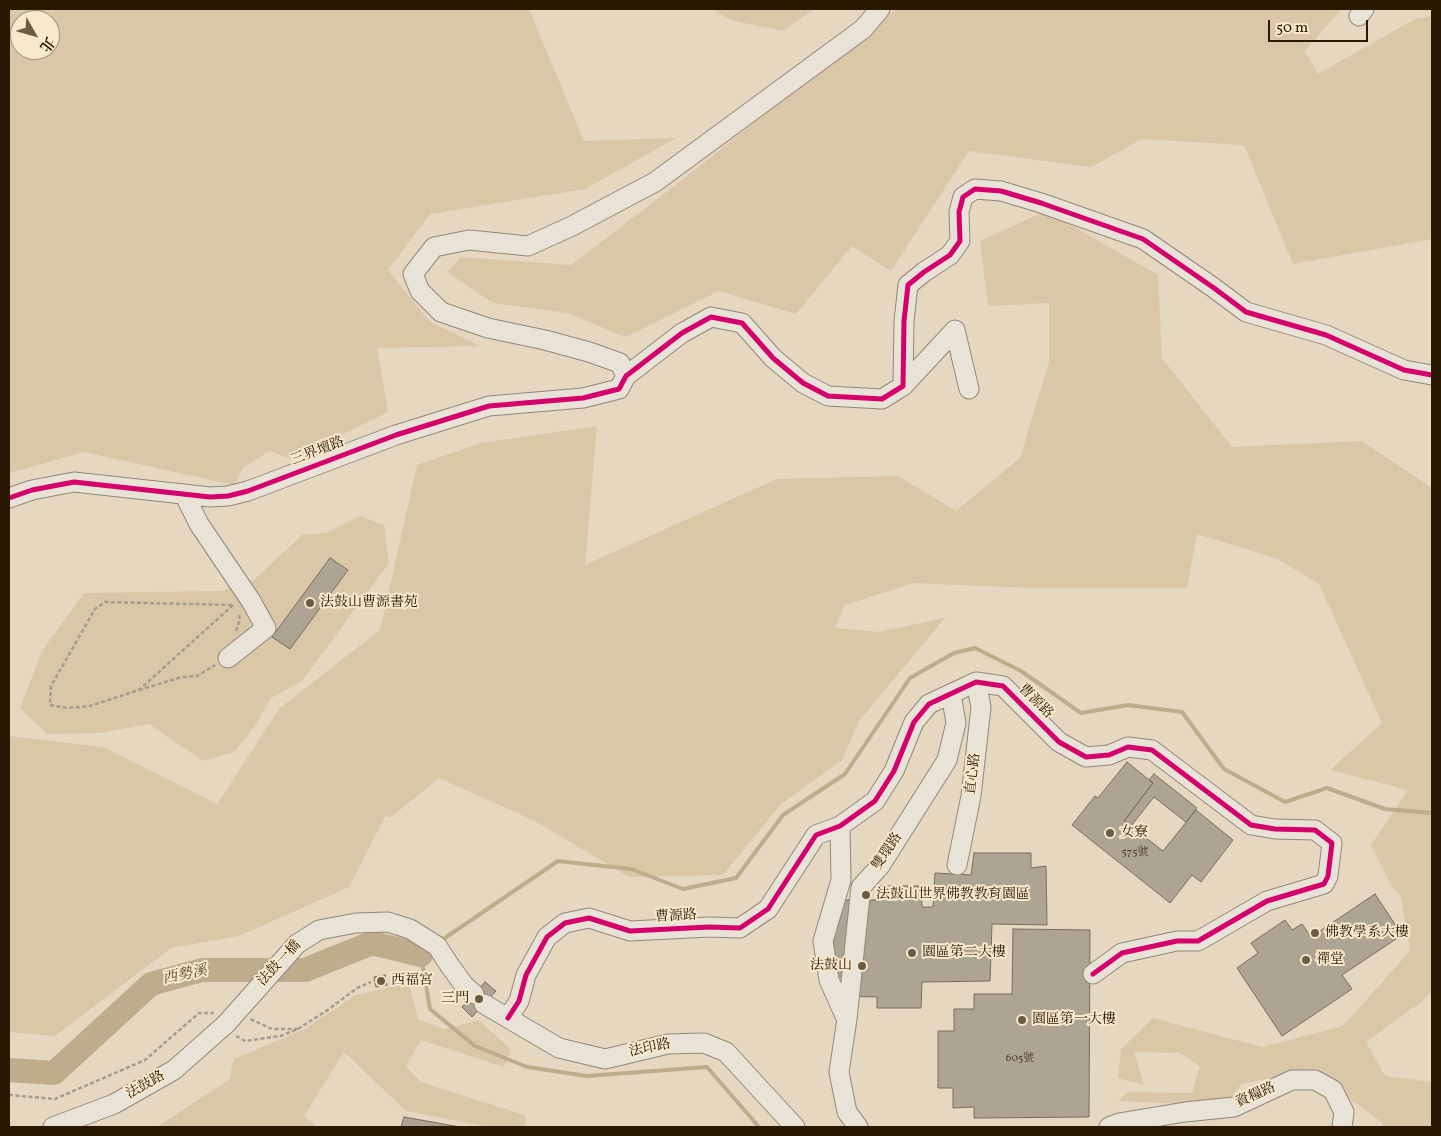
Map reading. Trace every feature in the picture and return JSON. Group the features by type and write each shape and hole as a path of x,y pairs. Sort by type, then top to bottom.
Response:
{"street":[{"path":"626,376 620,363 612,360 545,340 488,328 441,312 420,292 413,274 434,247 470,240 528,246 572,226 655,182 863,29 880,9"},
{"path":"903,386 904,321 908,286 924,272 950,255 960,242 959,212 963,197 975,189 1001,191 1042,203 1143,239 1246,312 1326,335 1404,370 1432,375"},
{"name":"三界壇路","path":"9,498 32,490 74,482 210,498 248,491 396,434 489,406 583,398 619,390 626,376 682,333 710,317 742,323 773,358 803,383 828,396 882,398 903,386 955,330 969,389"},
{"path":"184,494 242,603 266,628 228,658"},
{"name":"曹源路","path":"508,1018 518,1001 526,975 547,937 565,922 589,918 630,931 709,927 740,928 768,910 816,835 840,826 875,801 894,771 914,722 929,704 976,682 1003,686 1059,742 1086,757 1109,755 1128,747 1152,750 1251,825 1275,829 1315,830 1332,843 1328,876 1324,884 1267,901 1198,941 1177,941 1122,953 1093,974"},
{"name":"直心路","path":"957,865 971,796 982,707 976,682"},
{"name":"雙環路","path":"858,1127 847,1112 838,1072 846,1019 860,888 880,866 947,760 956,723 951,694"},
{"path":"840,826 841,880 824,941 830,980 846,1019"},
{"path":"841,880 872,875"},
{"name":"法鼓一橋","path":"226,1024 297,944 319,930 356,923 388,922 410,929 437,946 450,966"},
{"name":"法印路","path":"450,966 464,985 479,999 559,1048 605,1059 668,1044 704,1043 726,1052 795,1127"},
{"name":"法鼓路","path":"53,1127 114,1104 174,1070 226,1024"},
{"name":"資糧路","path":"1108,1127 1120,1123 1176,1114 1234,1107 1292,1080 1315,1080 1332,1090 1344,1112 1342,1127"}],"path":[{"path":"228,658 197,676 182,677 90,706 67,708 50,705 50,686 95,609 105,602 242,603"},
{"path":"235,635 240,619 239,609 242,603"},
{"path":"138,690 242,603"},
{"path":"298,1029 330,1009 356,988 371,982"}],"shaded area":[{"path":"9,9 529,9 584,141 676,138 585,189 430,214 388,270 430,322 481,346 377,348 388,412 291,459 270,451 244,467 234,485 84,452 9,473"},
{"path":"712,9 814,9 783,31 730,20"},
{"path":"896,9 1341,9 1305,51 1318,74 1415,19 1432,16 1432,239 1293,264 1244,145 1142,139 1091,167 969,151 891,271 852,246 796,314 719,291 625,337 568,313 493,303 447,272 461,257 571,265 681,181"},
{"path":"1046,211 1158,275 1162,358 1232,447 1362,441 1432,488 1432,991 1421,1002 1366,1042 1385,1076 1432,1082 1432,1127 1382,1127 1383,1123 1312,1069 1241,1084 1229,1102 1185,1104 1118,1101 1128,1092 1192,1093 1200,1066 1180,1053 1134,1052 1144,1085 1118,1078 1121,1049 1153,1018 1262,1047 1343,1026 1410,951 1401,897 1391,885 1371,845 1408,790 1330,770 1382,723 1319,584 1278,559 1197,534 1187,588 1032,588 914,583 845,605 835,628 879,632 945,618 859,721 842,760 781,804 723,875 629,877 535,821 439,778 390,818 386,815 349,887 239,936 171,948 55,1036 9,1032 9,736 103,747 217,804 280,708 380,630 417,465 481,443 597,426 585,565 777,479 898,476 956,511 1020,458 1049,362 1049,303 988,306 980,241"},
{"path":"360,516 384,525 389,563 302,681 271,698 255,726 234,752 203,761 149,724 99,733 47,734 20,708 42,651 84,593 221,591 254,580 302,535 326,533"},
{"path":"409,983 418,1019 444,1029 479,1020 511,1050 504,1067 421,1040 406,1066 421,1082 524,1115 526,1121 524,1127 489,1127 406,1111 344,1052 304,1116 318,1127 157,1127 229,1080 234,1059 305,1029 356,995"}],"building":[{"name":"法鼓山曹源書苑","path":"330,558 348,570 290,649 272,637"},
{"name":"女寮","path":"1127,762 1153,783 1124,821 1163,851 1196,810 1233,840 1201,882 1192,875 1170,903 1072,825 1095,796 1098,798"},
{"path":"1154,774 1197,808 1186,822 1154,797 1131,826 1124,821 1153,783 1149,780"},
{"name":"園區第二大樓","path":"974,853 1031,853 1031,868 1046,866 1047,925 992,924 990,981 922,982 921,1008 877,1008 877,997 829,996 836,900 877,900 878,886 921,886 922,907 933,907 935,873 971,875"},
{"name":"禪堂","path":"1375,894 1402,935 1342,975 1352,989 1282,1036 1237,968 1258,953 1251,943 1285,920 1292,930 1302,924 1311,937"},
{"name":"園區第一大樓","path":"1013,929 1090,930 1089,1117 974,1118 974,1107 953,1108 953,1088 938,1088 938,1031 954,1031 954,1009 974,1009 974,994 1012,994"},
{"name":"西福宮","path":"385,975 387,985 376,987 374,977"},
{"name":"三門","path":"485,982 496,991 472,1017 462,1007"},
{"path":"404,1117 460,1127 401,1127"}],"waterway":[{"path":"439,942 558,861 631,869 683,889 736,878 783,815 845,774 910,678 954,653 975,648 1021,671 1081,713 1128,705 1182,712 1224,769 1285,802 1327,788 1385,809 1432,813"},
{"name":"西勢溪","path":"9,1070 54,1073 151,984 202,970 305,970 372,943 421,955"},
{"path":"429,949 421,955 430,1009 475,1046 527,1067 587,1076 707,1067 759,1127"}],"cycle path":[{"path":"9,498 32,490 74,482 210,497 228,496 248,491 396,435 489,406 583,398 619,389 626,376 682,333 711,317 742,323 773,358 803,383 828,396 882,399 903,386 904,321 908,285 950,255 960,241 959,212 963,197 975,189 1001,191 1143,239 1246,312 1326,335 1404,370 1432,375"},
{"path":"508,1018 519,1001 526,975 547,937 565,923 589,918 630,931 709,927 740,928 768,909 816,835 840,826 875,801 894,771 914,722 929,704 976,682 1003,686 1059,742 1086,757 1109,755 1128,747 1152,750 1251,825 1275,829 1315,830 1332,843 1328,876 1324,884 1267,901 1198,941 1177,941 1122,953 1093,974"}],"place":[{"name":"法鼓山曹源書苑","path":"310,603"},
{"name":"女寮","path":"1110,833"},
{"name":"法鼓山世界佛教教育園區","path":"866,895"},
{"name":"佛教學系大樓","path":"1315,933"},
{"name":"園區第二大樓","path":"912,953"},
{"name":"禪堂","path":"1306,960"},
{"name":"法鼓山","path":"862,966"},
{"name":"西福宮","path":"381,981"},
{"name":"三門","path":"479,999"},
{"name":"園區第一大樓","path":"1022,1020"}]}
